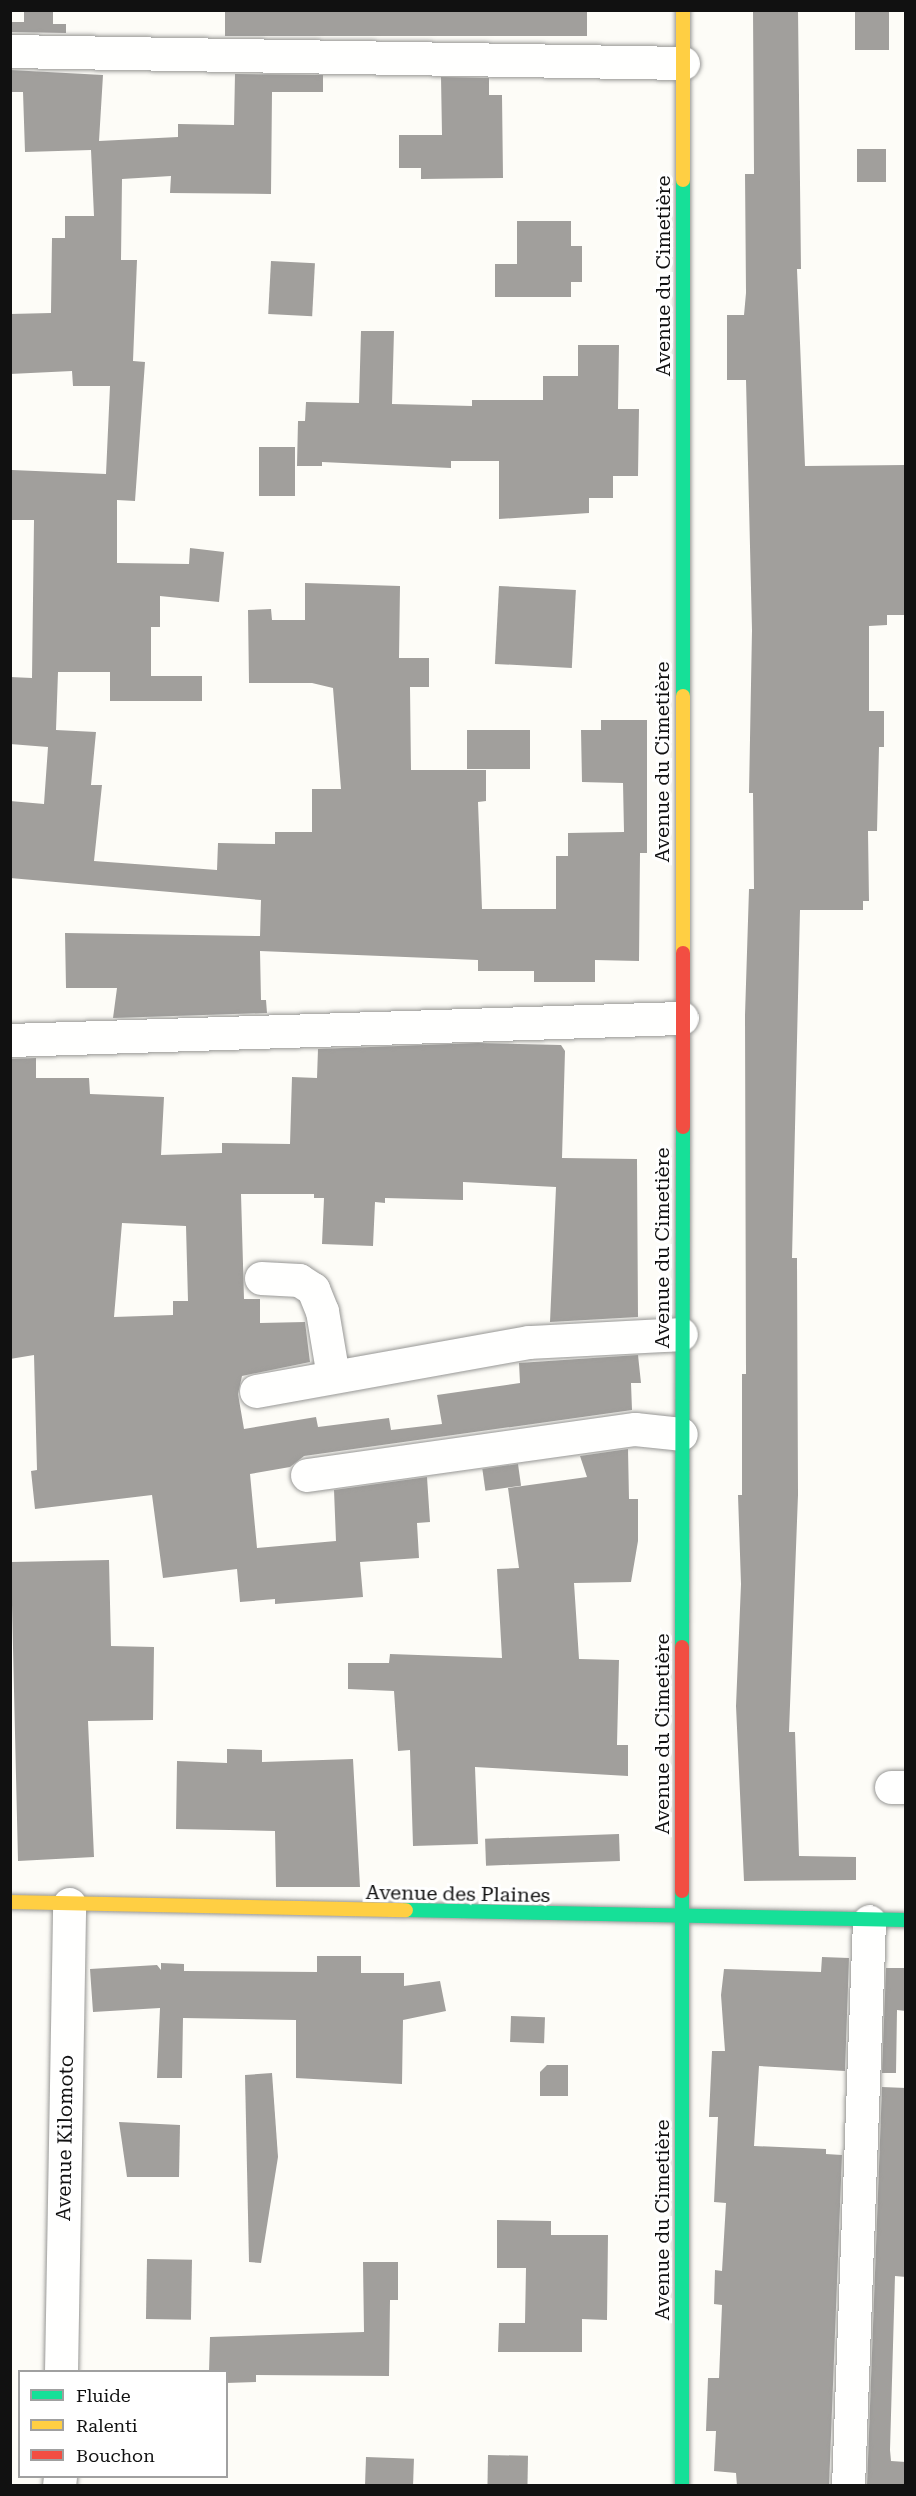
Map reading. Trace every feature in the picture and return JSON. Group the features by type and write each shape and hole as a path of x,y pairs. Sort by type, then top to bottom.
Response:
{"street":[{"name":"Avenue du Cimetière","path":"682,2486 683,10"},
{"path":"10,51 683,63"},
{"path":"10,1040 682,1018"},
{"path":"261,1278 299,1280 313,1288 322,1311 333,1376"},
{"path":"256,1391 529,1342 681,1334"},
{"path":"307,1475 635,1429 681,1434"},
{"name":"Avenue des Plaines","path":"10,1902 682,1919 869,1922 906,1920"},
{"name":"Avenue Kilomoto","path":"61,2370 69,1904"},
{"path":"848,2486 869,1922"}],"building":[{"path":"24,10 53,10 53,24 66,24 66,33 10,32 10,22 24,22"},
{"path":"225,10 587,10 587,36 225,36"},
{"path":"753,10 798,10 801,269 797,269 805,466 906,465 906,615 887,615 887,625 869,626 869,711 884,711 884,747 879,747 877,831 868,831 869,901 863,901 863,910 800,910 792,1258 797,1258 798,1495 789,1732 795,1732 799,1856 856,1857 856,1880 744,1881 736,1706 741,1584 738,1495 742,1495 742,1374 746,1374 745,1015 749,889 754,889 753,793 749,793 752,630 746,380 727,380 727,315 744,315 746,293 745,174 754,174"},
{"path":"855,10 889,10 889,50 855,50"},
{"path":"10,70 103,75 99,141 178,137 178,124 234,125 235,74 323,75 323,92 272,92 271,194 170,193 171,176 122,179 121,260 137,260 133,361 145,362 135,501 117,500 117,563 189,564 190,548 224,552 219,602 160,596 160,627 151,627 151,676 202,676 202,701 110,701 110,672 58,672 56,730 96,732 91,785 102,785 94,861 217,870 218,843 275,844 275,832 312,832 312,789 341,789 333,688 312,683 249,683 248,610 271,609 272,620 305,620 305,583 400,586 399,658 429,658 429,687 410,687 411,770 486,770 486,801 478,802 482,909 556,909 556,856 568,856 568,833 624,832 623,783 582,782 581,730 601,730 601,720 647,720 647,853 640,853 639,961 595,960 595,982 534,982 534,971 478,971 478,960 260,951 261,1000 266,1000 267,1013 113,1018 117,988 66,988 65,933 260,936 261,900 10,878 10,801 44,804 48,747 10,744 10,677 32,678 34,520 10,520 12,470 106,474 110,386 73,386 72,371 10,374 10,314 51,313 52,238 65,238 65,216 94,216 91,150 25,152 23,92 10,92"},
{"path":"441,77 489,78 489,95 502,95 503,178 421,179 421,168 399,168 399,135 442,135"},
{"path":"857,149 886,149 886,182 857,182"},
{"path":"517,221 571,221 571,246 582,246 582,282 571,282 571,297 495,297 495,264 517,264"},
{"path":"271,261 315,263 312,316 268,314"},
{"path":"361,331 394,331 392,404 472,406 472,400 543,400 543,376 578,376 578,345 619,345 618,409 639,409 638,476 613,476 613,498 589,498 589,513 499,519 499,461 451,461 451,468 322,462 322,466 297,466 298,421 305,421 306,402 359,403"},
{"path":"259,447 295,447 295,496 259,496"},
{"path":"499,586 576,590 572,668 495,664"},
{"path":"467,730 530,730 530,769 467,769"},
{"path":"478,1043 561,1045 565,1051 562,1158 637,1159 638,1317 550,1322 556,1187 463,1182 463,1200 385,1198 385,1203 375,1202 373,1246 322,1244 324,1198 314,1198 314,1194 241,1194 244,1299 260,1299 260,1323 305,1322 310,1362 242,1376 238,1394 244,1429 316,1417 318,1427 389,1418 391,1430 442,1424 437,1395 520,1383 519,1363 638,1355 641,1383 631,1383 632,1410 304,1456 290,1467 250,1474 257,1548 336,1541 334,1490 427,1477 430,1522 417,1523 419,1558 360,1562 363,1597 275,1604 275,1599 240,1602 237,1569 163,1578 152,1495 35,1509 31,1471 37,1470 34,1355 10,1359 10,1059 36,1058 36,1078 89,1078 90,1094 164,1097 161,1155 222,1153 222,1143 290,1144 292,1077 317,1078 318,1049","holes":["122,1223 186,1226 188,1301 173,1301 173,1315 114,1317"]},
{"path":"628,1449 629,1499 638,1499 638,1541 631,1582 574,1583 579,1659 619,1660 617,1745 628,1745 628,1776 475,1767 478,1844 413,1846 410,1750 398,1751 394,1691 348,1689 348,1663 389,1663 390,1654 502,1658 497,1569 519,1568 508,1488 587,1477 580,1456"},
{"path":"518,1464 521,1486 485,1491 482,1469"},
{"path":"109,1560 111,1646 154,1647 153,1720 88,1721 94,1857 18,1861 11,1562"},
{"path":"227,1749 262,1750 262,1762 353,1759 360,1887 276,1887 275,1831 176,1829 177,1761 227,1763"},
{"path":"619,1834 620,1861 486,1866 485,1839"},
{"path":"317,1956 361,1956 361,1973 404,1973 404,1986 440,1981 446,2011 403,2020 402,2084 296,2078 296,2020 183,2018 182,2078 157,2078 160,2008 93,2012 90,1969 157,1965 161,1970 161,1963 184,1964 184,1971 317,1972"},
{"path":"822,1957 849,1958 845,2071 759,2066 754,2146 826,2149 826,2154 842,2155 829,2486 737,2486 736,2473 714,2471 716,2431 706,2431 708,2378 719,2378 722,2305 714,2304 715,2270 722,2271 726,2203 714,2202 718,2117 709,2117 712,2051 725,2051 721,1995 724,1969 821,1972"},
{"path":"886,1968 906,1968 906,2011 897,2010 896,2073 882,2073"},
{"path":"511,2016 545,2017 544,2043 510,2042"},
{"path":"547,2065 568,2065 568,2096 540,2096 540,2072"},
{"path":"272,2073 278,2157 261,2263 249,2262 245,2075"},
{"path":"882,2087 906,2088 906,2277 895,2276 890,2450 891,2461 906,2462 906,2486 867,2486"},
{"path":"119,2122 180,2125 179,2177 127,2177"},
{"path":"497,2220 551,2221 551,2235 608,2235 607,2320 582,2319 582,2352 498,2352 499,2323 525,2323 526,2268 497,2268"},
{"path":"147,2259 192,2260 191,2320 146,2319"},
{"path":"363,2262 398,2262 398,2300 390,2300 389,2376 256,2375 256,2382 228,2383 228,2370 209,2370 210,2337 364,2332"},
{"path":"488,2455 528,2456 527,2486 487,2486"},
{"path":"366,2457 414,2459 413,2486 365,2486"}],"traffic: fast":[{"path":"683,180 683,696"},
{"path":"682,1647 683,1127"},
{"path":"682,1891 682,2486"},
{"path":"406,1910 906,1920"}],"traffic: slow":[{"path":"683,10 683,180"},
{"path":"683,696 683,953"},
{"path":"10,1902 406,1910"}],"traffic: jam":[{"path":"683,953 683,1127"},
{"path":"682,1647 682,1891"}]}
